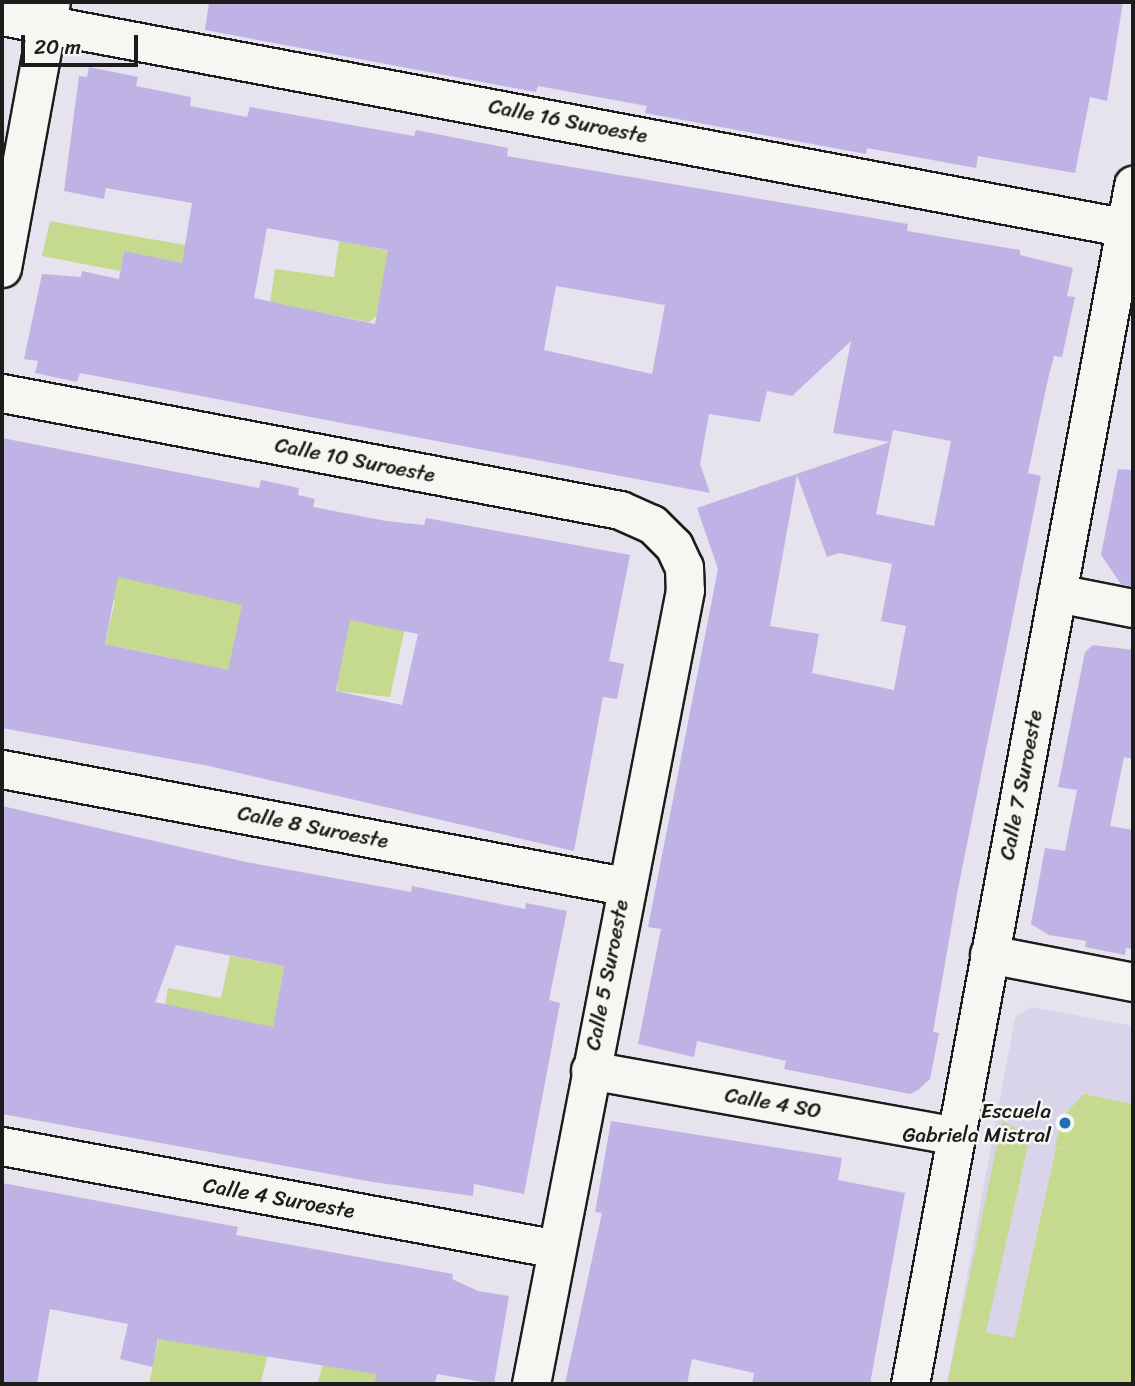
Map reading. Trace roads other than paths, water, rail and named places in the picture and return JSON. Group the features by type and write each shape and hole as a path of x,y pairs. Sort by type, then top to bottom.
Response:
{"street":[{"name":"Calle 16 Suroeste","path":"2,16 49,13 1129,229"},
{"path":"2,268 49,13"},
{"name":"Calle 7 Suroeste","path":"910,1384 1056,593 1129,229 1133,185"},
{"name":"Calle 10 Suroeste","path":"2,393 620,510 660,531 684,567"},
{"name":"Calle 5 Suroeste","path":"531,1384 624,886 685,590 684,567"},
{"path":"1056,593 1133,608"},
{"name":"Calle 8 Suroeste","path":"2,769 624,886"},
{"path":"989,954 1133,982"},
{"name":"Calle 4 SO","path":"590,1070 956,1136"},
{"name":"Calle 4 Suroeste","path":"2,1146 557,1249"}],"place":[{"name":"Escuela Gabriela Mistral","path":"1065,1123"}]}
